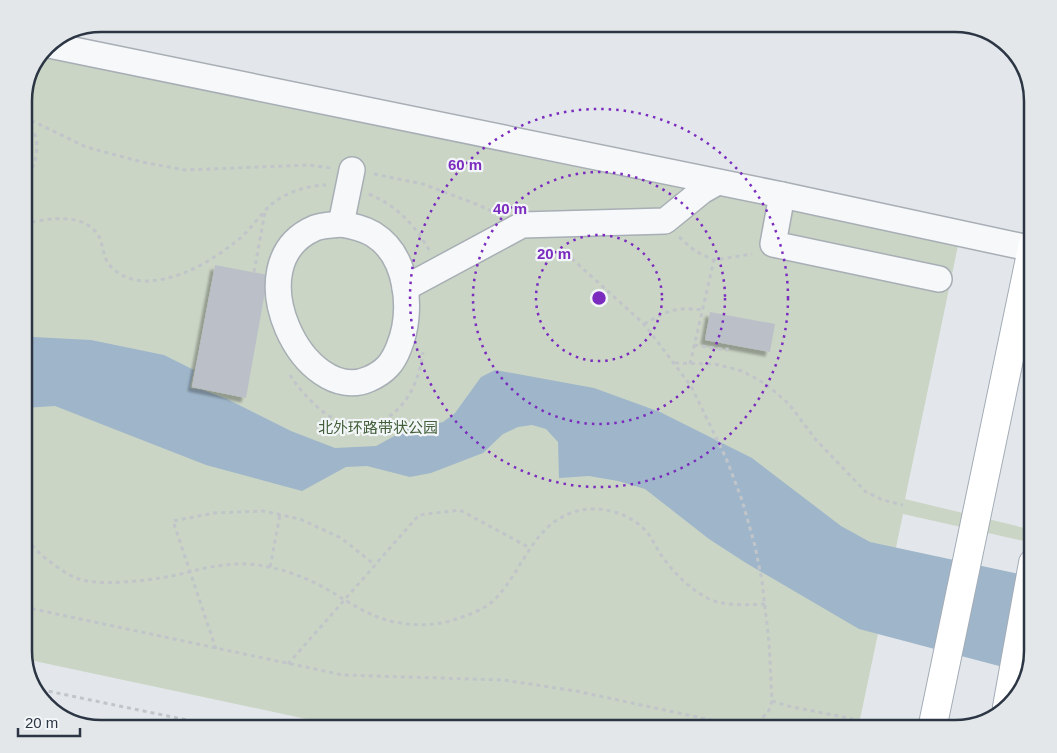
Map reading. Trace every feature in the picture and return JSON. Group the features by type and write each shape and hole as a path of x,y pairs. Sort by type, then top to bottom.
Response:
{"main road":[{"path":"934,720 1024,291"},
{"path":"1009,695 1024,612"}],"street":[{"path":"59,47 1024,246"},
{"path":"341,224 350,179"},
{"path":"405,288 522,226 665,221 702,190 716,182"},
{"path":"782,195 774,244 938,279"},
{"path":"341,224 356,226 373,234 388,246 399,265 405,288 407,312 403,337 394,359 382,373 363,382 340,381 316,369 296,346 283,317 278,279 283,258 295,240 316,228 341,224"}],"path":[{"path":"33,131 36,138 35,162 33,166"},
{"path":"33,222 50,218 75,220 92,227 99,235 108,262 117,273 130,279 146,281 165,279 203,265 240,238 274,203 291,193 313,185 335,185 350,179 363,192 394,207 408,221 422,238 440,270"},
{"path":"254,272 266,212"},
{"path":"665,221 681,240 695,251 714,260 760,253 774,244"},
{"path":"690,364 714,260"},
{"path":"644,324 671,309 689,308 702,310"},
{"path":"694,345 727,350 728,344"},
{"path":"674,363 716,364 742,371 766,384 789,404 816,440 866,492 883,500 903,505"},
{"path":"691,386 711,426 742,500 756,546 765,604 772,701 768,713 758,720"},
{"path":"33,545 42,556 62,571 82,580 113,582 148,580 216,566 248,564 281,569 312,582 377,617 407,624 431,624 454,620 474,612 496,598 530,548 554,521 574,511 598,508 619,513 646,530 668,565 680,578 712,600 748,605 765,604"},
{"path":"288,664 419,515 460,510 530,548"},
{"path":"216,649 173,522 214,513 263,511 300,519 341,538 375,565"},
{"path":"270,567 280,515"},
{"path":"33,609 343,675 503,680 576,691 711,720"},
{"path":"45,690 187,720"},
{"path":"772,701 788,706 853,718"}],"green space":[{"name":"北外环路带状公园","path":"52,54 959,241 905,499 1024,528 1024,541 903,514 860,720 311,720 34,661 33,97 38,75 44,63"}],"water":[{"path":"33,337 91,340 164,355 194,370 190,388 203,390 227,399 291,431 335,448 376,446 411,427 443,422 455,413 481,377 495,370 594,388 660,412 752,458 841,526 870,542 1024,575 1024,661 1022,672 859,629 746,563 709,539 645,489 618,481 589,476 559,478 558,442 546,429 532,425 518,427 503,434 483,453 431,473 410,477 367,466 346,467 302,491 206,465 55,406 33,407"}],"building":[{"path":"215,265 268,275 246,398 192,387"},
{"path":"710,312 775,324 770,352 705,340"}]}
